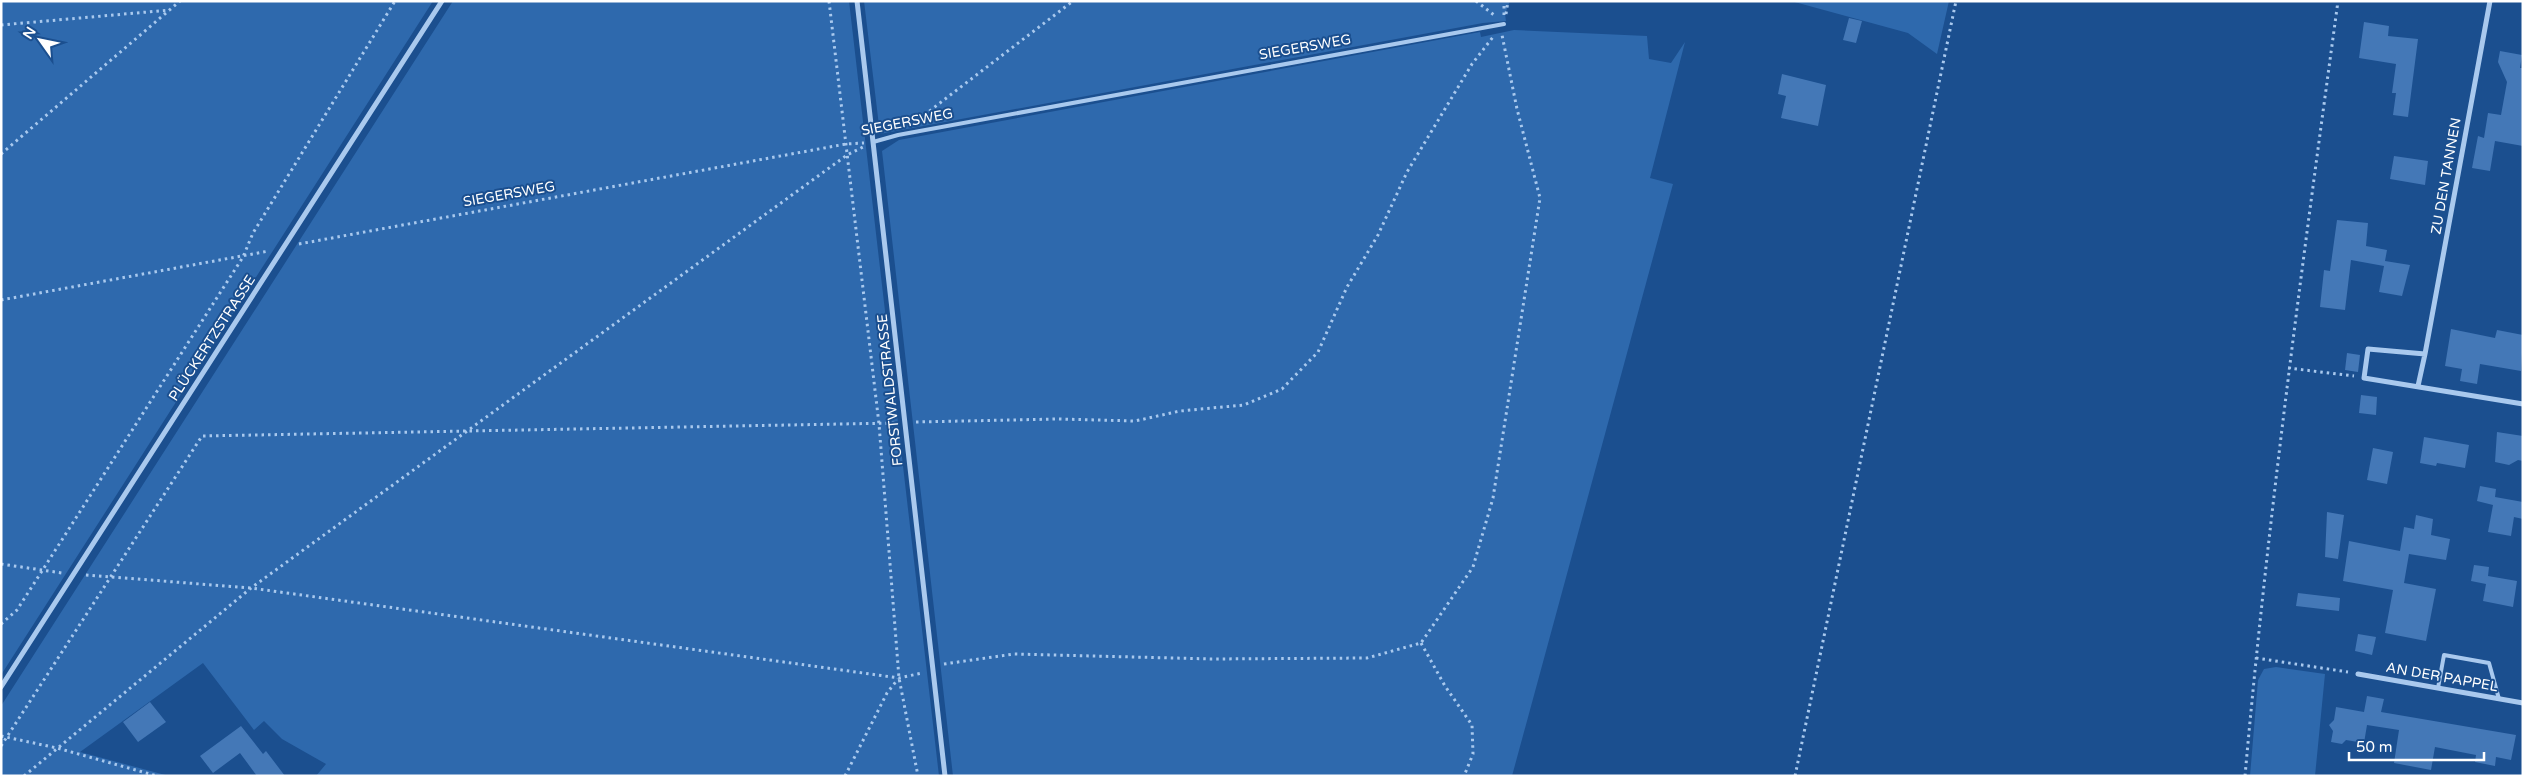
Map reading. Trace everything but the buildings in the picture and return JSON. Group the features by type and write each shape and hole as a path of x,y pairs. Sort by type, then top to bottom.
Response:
{"street":[{"name":"PLÜCKERTZSTRASSE","path":"1,687 442,1"},
{"name":"FORSTWALDSTRASSE","path":"857,1 945,776"},
{"name":"ZU DEN TANNEN","path":"2418,386 2490,1"},
{"path":"2425,354 2368,348 2364,378 2523,404"},
{"name":"AN DER PAPPEL","path":"2358,674 2523,703"}],"lane":[{"name":"SIEGERSWEG","path":"873,142 898,135 1504,24"},
{"path":"2438,688 2444,655 2489,663 2499,699"}],"path":[{"path":"1,154 180,1"},
{"path":"1,624 16,610 243,257 253,233 395,1"},
{"path":"829,1 879,424 898,678 918,776"},
{"path":"898,135 1073,1"},
{"path":"1476,1 1504,24"},
{"path":"1796,776 1956,1"},
{"path":"2245,776 2288,368 2338,1"},
{"path":"1,25 170,10"},
{"path":"1,746 202,436 1058,419 1135,421 1180,411 1244,405 1282,389 1318,352 1347,286 1378,235 1407,172 1472,64 1504,24"},
{"path":"1,564 43,569 58,574 74,573 110,578 251,588 898,678 920,674 948,662 1014,654 1212,659 1367,658 1422,642 1474,567 1493,498 1540,198 1501,38 1504,24"},
{"path":"24,776 251,588 847,155 873,142"},
{"name":"SIEGERSWEG","path":"1,300 243,257 285,247 846,144 873,142"},
{"path":"2288,368 2364,378"},
{"path":"1422,642 1445,686 1472,725 1473,754 1464,776"},
{"path":"2256,658 2358,674"},
{"path":"845,776 887,693 898,678"},
{"path":"1,736 57,748 157,776"}],"shaded area":[{"path":"1,1 433,1 1,675"},
{"path":"453,1 849,1 939,776 316,776 326,764 282,739 264,721 254,730 203,663 80,752 169,776 1,776 1,706"},
{"path":"864,1 1510,1 1505,14 1506,21 1483,23 880,134"},
{"path":"1791,1 1949,1 1937,54 1908,33"},
{"path":"1514,30 1647,36 1649,59 1671,63 1685,42 1650,178 1673,184 1512,776 953,776 882,151 899,140 1480,32 1481,37"},
{"path":"2276,667 2325,674 2315,776 2250,776 2258,680 2264,669"}]}
